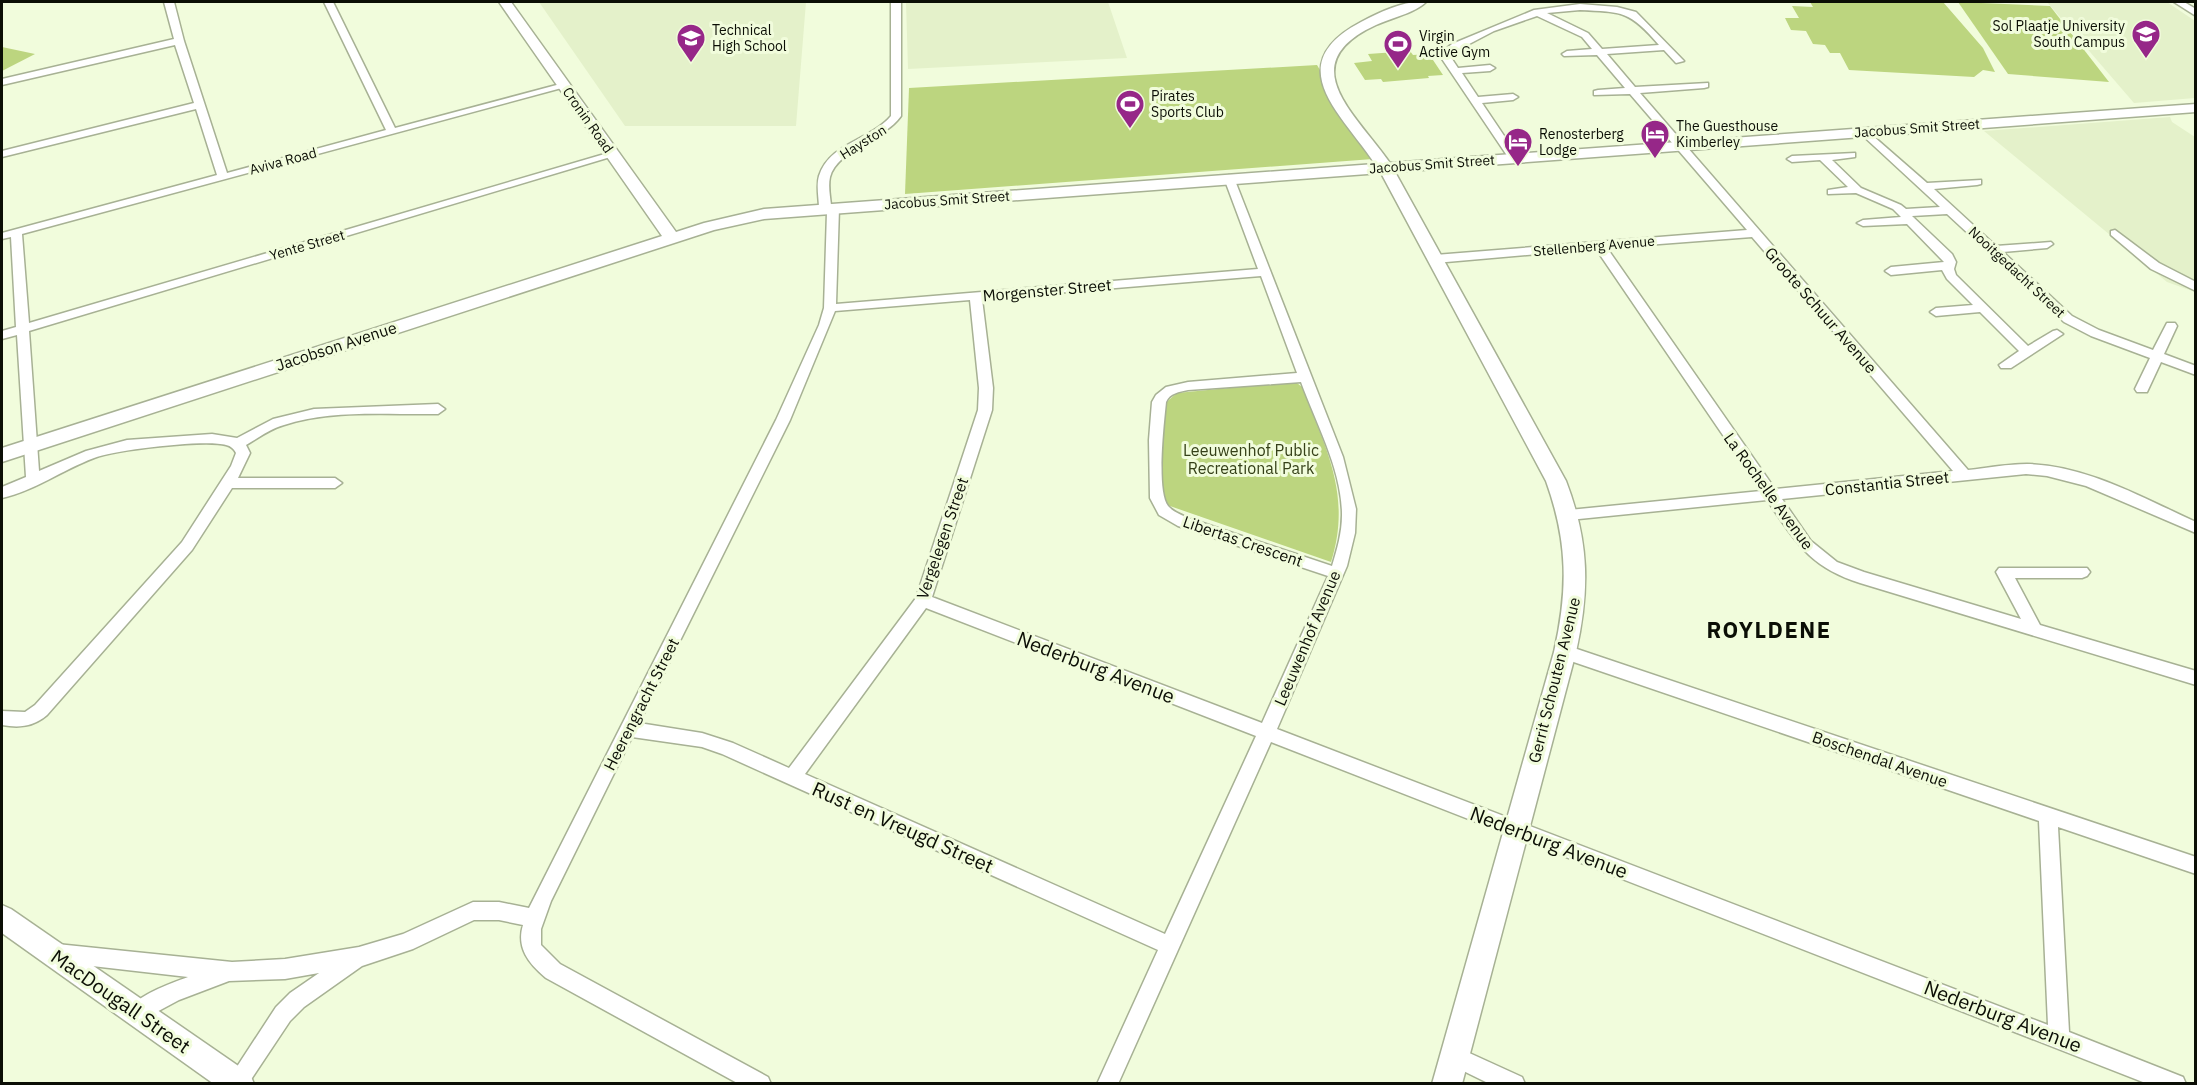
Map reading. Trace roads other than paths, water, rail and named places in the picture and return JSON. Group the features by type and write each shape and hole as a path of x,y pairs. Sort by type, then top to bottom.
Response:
{"street":[{"path":"169,2 179,41 223,177"},
{"path":"328,2 392,132"},
{"name":"Cronin Road","path":"505,2 672,238"},
{"name":"Hayston","path":"829,208 824,182 829,166 843,154 883,131 896,116 897,2"},
{"name":"Gerrit Schouten Avenue","path":"1420,2 1349,34 1334,47 1327,59 1326,75 1330,90 1385,167 1556,481 1569,514 1576,555 1577,582 1574,612 1565,652 1447,1083"},
{"path":"2179,2 2196,13"},
{"path":"1514,158 1455,71 1448,59 1447,52 1450,49 1526,14 1574,6 1624,11 1634,15 1679,61"},
{"name":"Groote Schuur Avenue","path":"1537,12 1580,31 1599,51 1753,233 1964,475"},
{"path":"2,82 179,41"},
{"path":"1567,54 1664,47"},
{"path":"1455,71 1490,68"},
{"path":"1598,93 1704,85"},
{"name":"Aviva Road","path":"2,236 564,86"},
{"path":"1475,100 1513,97"},
{"path":"2,154 200,105"},
{"name":"Jacobus Smit Street","path":"672,238 742,217 829,208 2196,108"},
{"name":"Nooitgedacht Street","path":"1865,132 2068,319 2095,333 2196,371"},
{"name":"Yente Street","path":"2,335 612,155"},
{"path":"1792,159 1851,155"},
{"path":"1823,157 1857,190 1891,203 1906,216 1948,257 1950,274 2026,351"},
{"name":"Leeuwenhof Avenue","path":"1107,1083 1336,573 1347,538 1348,504 1336,457 1229,178"},
{"path":"1925,187 1977,182"},
{"path":"1832,192 1857,190"},
{"name":"Heerengracht Street","path":"761,1083 542,963 529,947 529,938 534,918 783,420 830,308 829,208"},
{"path":"1863,223 1950,210"},
{"path":"16,232 33,480"},
{"name":"Stellenberg Avenue","path":"1435,258 1753,233"},
{"path":"2115,233 2155,266 2196,287"},
{"name":"Jacobson Avenue","path":"2,455 672,238"},
{"path":"1993,250 2047,244"},
{"name":"La Rochelle Avenue","path":"1599,245 1806,545 1832,566 1860,577 2196,678"},
{"path":"1891,271 1949,266"},
{"name":"Morgenster Street","path":"830,308 1265,272"},
{"name":"Vergelegen Street","path":"792,778 923,600 985,410 987,387 976,296"},
{"path":"1936,312 1983,308"},
{"path":"2142,389 2171,326"},
{"path":"2006,365 2057,334"},
{"name":"Libertas Crescent","path":"1306,377 1188,386 1165,392 1158,402 1156,492 1160,506 1183,522 1336,573"},
{"path":"238,444 270,425 293,418 322,414 438,409"},
{"path":"2,718 26,720 44,708 179,556 228,483 242,459 242,449 238,444 229,440 212,439 127,445 98,452 33,480 5,495"},
{"name":"Constantia Street","path":"1569,514 2026,469 2055,472 2097,486 2196,528"},
{"path":"228,483 335,483"},
{"path":"2034,629 2004,572 2082,572"},
{"name":"Nederburg Avenue","path":"923,600 2176,1083"},
{"name":"Boschendal Avenue","path":"1565,652 2196,866"},
{"name":"Rust en Vreugd Street","path":"629,729 715,743 1170,945"},
{"path":"2048,815 2059,1038"},
{"path":"51,952 232,972 285,969 359,957 406,942 473,911 499,911 534,918"},
{"name":"MacDougall Street","path":"2,918 239,1083"},
{"path":"239,1083 283,1014 317,985 359,957"},
{"path":"138,1012 188,985 232,972"},
{"path":"1454,1056 1515,1083"}],"place":[{"name":"Sol Plaatje University South Campus","path":"2146,60"},
{"name":"Technical High School","path":"691,64"},
{"name":"Virgin Active Gym","path":"1398,70"},
{"name":"Pirates Sports Club","path":"1130,130"},
{"name":"The Guesthouse Kimberley","path":"1655,160"},
{"name":"Renosterberg Lodge","path":"1518,168"}],"district":[{"name":"ROYLDENE","path":"1769,629"}],"park label":[{"name":"Leeuwenhof Public Recreational Park","path":"1251,459"}]}
